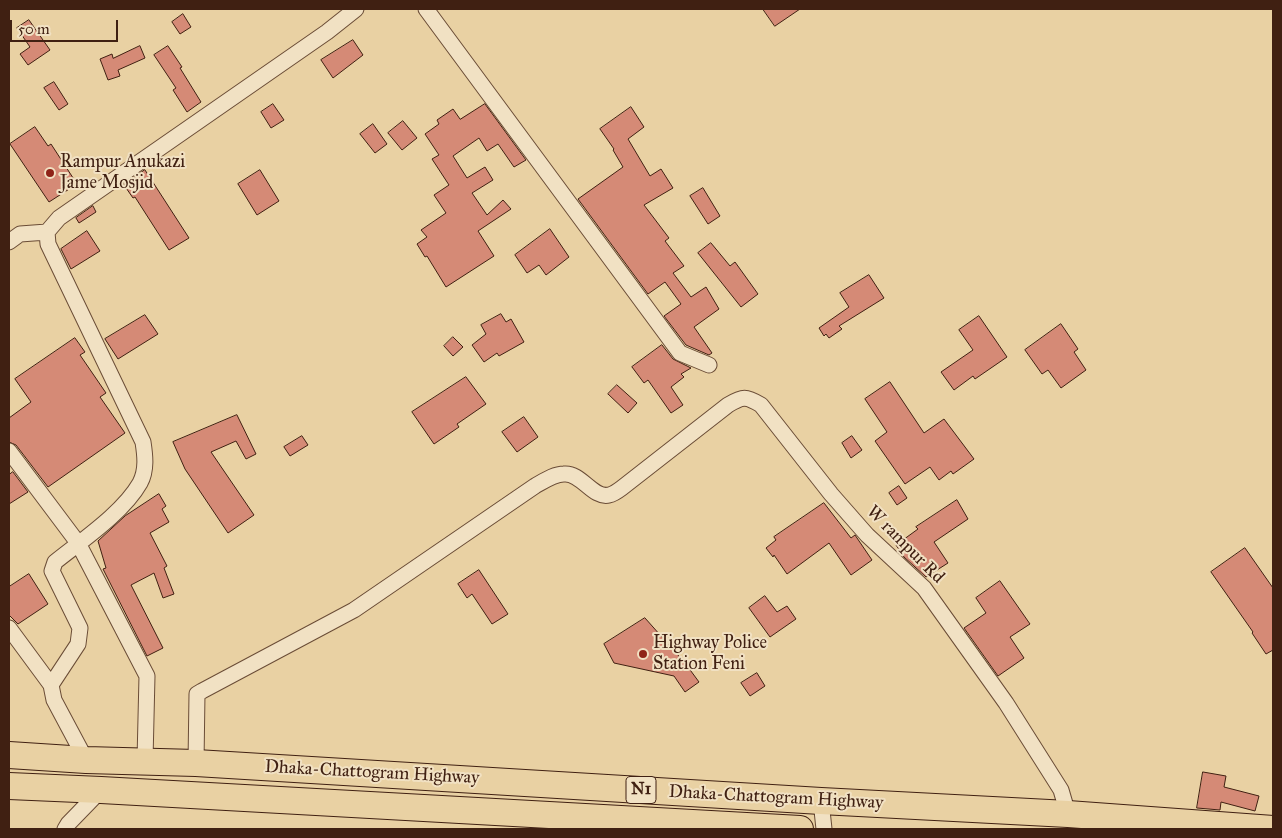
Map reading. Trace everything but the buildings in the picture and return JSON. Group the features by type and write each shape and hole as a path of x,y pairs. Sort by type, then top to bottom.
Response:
{"highway":[{"name":"Dhaka-Chattogram Highway","path":"9,755 86,760 145,760 1068,814 1273,829"},
{"name":"Dhaka-Chattogram Highway","path":"9,786 102,790 701,827 800,829"}],"street":[{"path":"9,242 20,234 47,232 59,218 356,9"},
{"path":"426,9 680,353 709,365"},
{"path":"47,232 48,244 143,442 146,464 140,483 119,509 54,562 52,571 80,628 78,644 51,685"},
{"name":"W rampur Rd","path":"196,763 197,694 354,610 535,486 557,475 567,473 600,494 608,495 623,488 740,397 751,399 761,405 831,494 867,535 924,588 1006,704 1061,790 1068,814"},
{"path":"9,451 78,543 147,676 145,760"},
{"path":"9,628 51,685 54,700 86,760"},
{"path":"65,829 102,790"},
{"path":"821,801 824,829"}],"place":[{"name":"Rampur Anukazi Jame Mosjid","path":"50,173"},
{"name":"Highway Police Station Feni","path":"643,654"}]}
